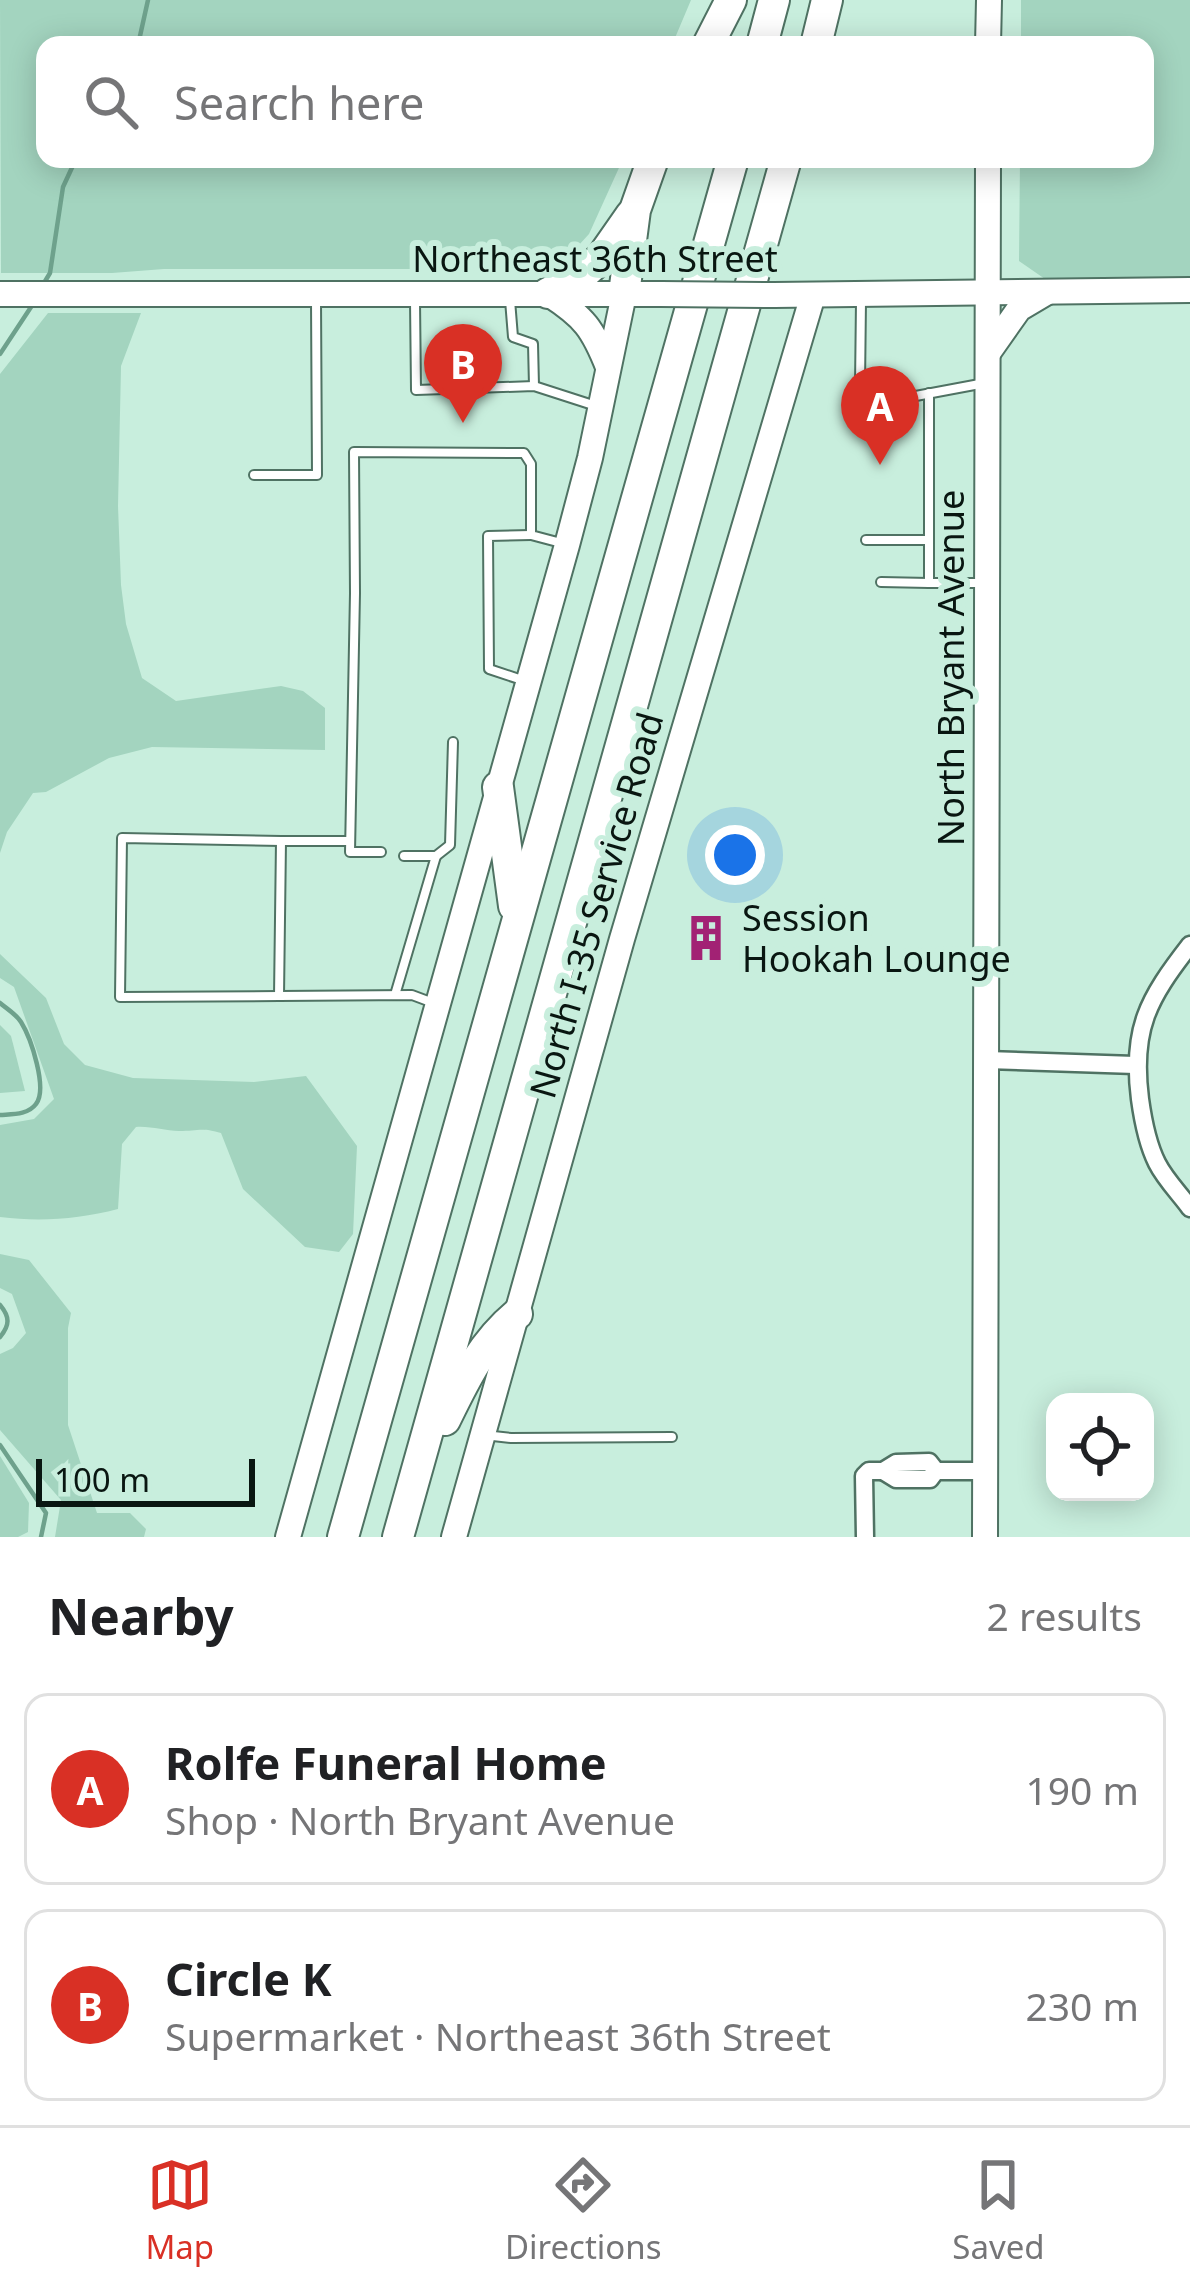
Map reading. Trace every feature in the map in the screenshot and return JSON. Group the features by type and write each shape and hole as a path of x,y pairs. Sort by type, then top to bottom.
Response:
{"highway":[{"path":"713,36 731,0"},
{"path":"765,36 774,0"},
{"path":"818,36 827,0"},
{"path":"624,294 635,210 650,168"},
{"path":"343,1537 730,168"},
{"path":"398,1537 783,168"},
{"path":"548,293 581,276 601,258 635,210"},
{"path":"498,787 516,924"},
{"path":"413,1485 476,1358 518,1314"}],"main road":[{"path":"988,36 989,0"},
{"name":"North Bryant Avenue","path":"985,1537 988,168"},
{"name":"Northeast 36th Street","path":"0,294 813,295 1190,290"},
{"path":"987,355 1019,309 1048,291"},
{"path":"548,293 581,316 594,332 608,367"},
{"path":"287,1537 567,545 624,294"},
{"name":"North I-35 Service Road","path":"454,1537 622,938 813,295"}],"street":[{"path":"1190,945 1160,983 1139,1030 1136,1065 1146,1137 1158,1166 1190,1208"},
{"path":"988,1060 1136,1065"},
{"path":"865,1537 864,1476 869,1471 883,1471 896,1480 930,1479 936,1471 986,1471"}],"lane":[{"path":"254,475 317,475 316,293"},
{"path":"414,293 416,390 534,386 600,408"},
{"path":"509,293 513,337 533,344 534,386"},
{"path":"862,294 860,385 865,395 874,401 889,401 987,382"},
{"path":"929,393 929,583"},
{"path":"381,852 350,852 354,452 524,453 531,464 531,535"},
{"path":"528,682 489,669 488,536 531,535 567,545"},
{"path":"866,540 929,540"},
{"path":"881,582 986,583"},
{"path":"395,994 436,856 450,845 453,742"},
{"path":"350,841 122,838 120,998 412,994 437,1004"},
{"path":"279,997 281,841"},
{"path":"404,856 436,856"},
{"path":"483,1435 672,1437"}],"green space":[{"path":"0,0 691,0 676,36 36,36 36,168 619,168 589,234 559,258 452,260 450,269 1,273"},
{"path":"1021,0 1190,0 1190,277 1045,279 1019,261 1020,168 1154,168 1154,36 1021,36"},
{"path":"48,313 141,313 121,366 118,506 126,624 142,678 176,701 281,686 303,691 325,708 325,750 152,747 109,758 46,792 33,793 7,832 0,853 0,374"},
{"path":"0,954 46,998 64,1044 85,1065 133,1078 254,1082 306,1076 357,1146 353,1234 339,1252 305,1247 243,1189 221,1133 209,1130 136,1127 122,1144 118,1209 60,1219 0,1217 0,1125 34,1119 54,1099 14,987 0,978"},
{"path":"0,1025 11,1036 25,1091 0,1093"},
{"path":"0,1254 29,1260 71,1313 68,1425 97,1513 130,1513 146,1529 144,1537 55,1537 61,1500 0,1430 0,1354 26,1333 12,1294 0,1288"},
{"path":"0,1456 29,1503 28,1532 18,1537 0,1537"}],"waterway":[{"path":"140,36 148,0"},
{"path":"44,283 50,273 63,187 72,168"},
{"path":"0,354 33,304"},
{"path":"0,1003 25,1030 40,1087 33,1108 0,1115"},
{"path":"0,1305 8,1321 0,1337"},
{"path":"0,1445 46,1513 41,1537"}],"place":[{"name":"Circle K","path":"463,423"},
{"name":"Rolfe Funeral Home","path":"880,465"},
{"name":"Session Hookah Lounge","path":"706,938"}]}
